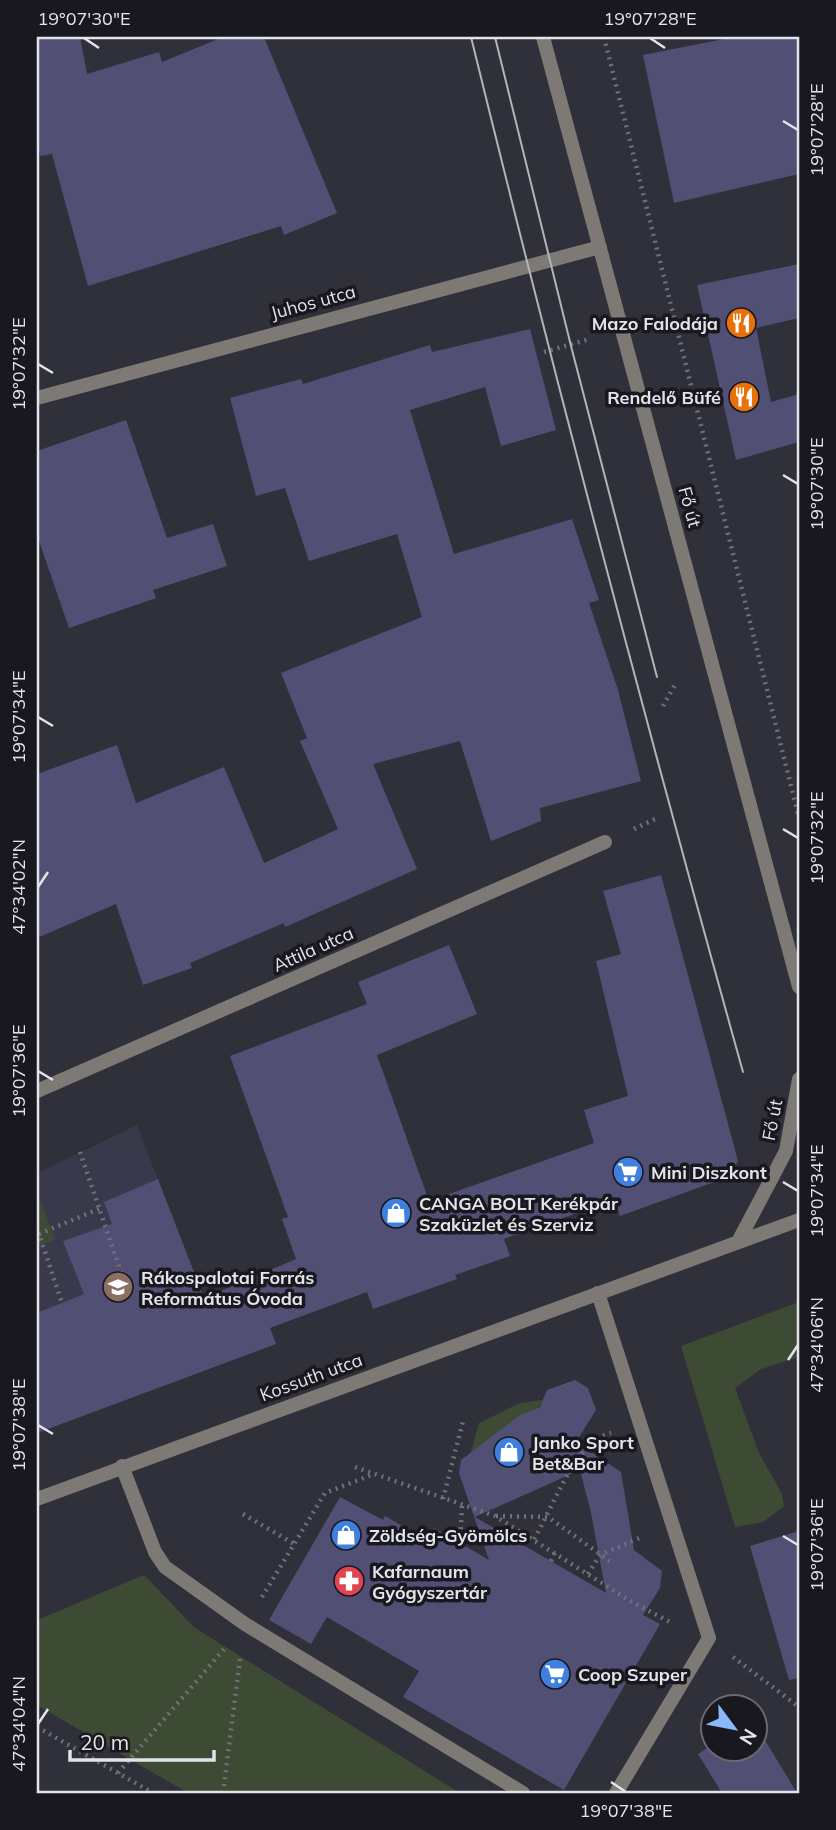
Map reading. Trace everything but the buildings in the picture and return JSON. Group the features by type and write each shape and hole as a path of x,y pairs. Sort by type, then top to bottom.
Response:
{"street":[{"name":"Fő út","path":"543,37 799,987"},
{"name":"Juhos utca","path":"37,398 600,247"},
{"name":"Attila utca","path":"37,1091 604,842"},
{"name":"Fő út","path":"739,1240 786,1151 799,1079"},
{"name":"Kossuth utca","path":"37,1499 799,1220"},
{"path":"598,1293 707,1642 616,1793"},
{"path":"122,1466 155,1552 165,1567 245,1625 523,1793"}],"path":[{"path":"604,37 799,818"},
{"path":"544,352 590,340"},
{"path":"663,706 676,683"},
{"path":"80,1152 124,1281"},
{"path":"62,1303 38,1234 99,1209"},
{"path":"443,1499 463,1422"},
{"path":"534,1539 548,1517 573,1464 600,1435 641,1428"},
{"path":"355,1467 495,1516 588,1574 707,1642 799,1707"},
{"path":"118,1773 245,1625 296,1545 325,1493 374,1474"},
{"path":"460,1543 462,1506"},
{"path":"243,1514 296,1545"},
{"path":"495,1516 548,1517 611,1562"},
{"path":"588,1574 600,1555 672,1524"},
{"path":"551,1561 555,1552"},
{"path":"223,1793 245,1625"},
{"path":"37,1727 153,1793"}],"shaded area":[{"name":"Rákospalotai Forrás Református Óvoda","path":"137,1125 227,1362 37,1433 37,1173"}],"green space":[{"path":"37,1192 55,1239 37,1248"},
{"path":"799,1302 799,1357 761,1369 735,1388 759,1453 782,1494 784,1506 763,1522 735,1527 681,1346"},
{"path":"543,1400 539,1407 525,1413 528,1422 470,1455 479,1423 520,1403"},
{"path":"144,1575 195,1628 460,1793 188,1793 37,1705 37,1620"}],"tram line":[{"path":"471,37 603,555 743,1072"},
{"path":"495,37 571,346 657,677"}],"place":[{"name":"Mazo Falodája","path":"741,323"},
{"name":"Rendelő Büfé","path":"744,397"},
{"name":"Mini Diszkont","path":"628,1172"},
{"name":"CANGA BOLT Kerékpár Szaküzlet és Szerviz","path":"396,1213"},
{"name":"Rákospalotai Forrás Református Óvoda","path":"118,1287"},
{"name":"Janko Sport Bet&Bar","path":"509,1452"},
{"name":"Zöldség-Gyömölcs","path":"346,1535"},
{"name":"Kafarnaum Gyógyszertár","path":"349,1581"},
{"name":"Coop Szuper","path":"555,1674"}]}
